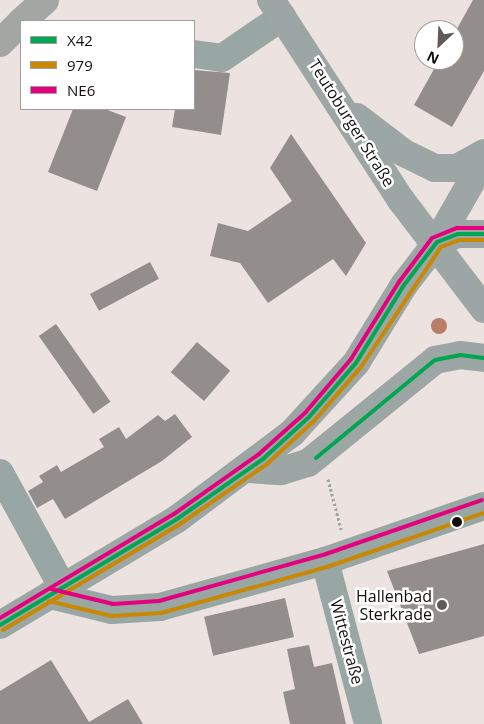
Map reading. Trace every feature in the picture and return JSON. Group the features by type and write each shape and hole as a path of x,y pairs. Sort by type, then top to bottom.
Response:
{"highway":[{"path":"24,20 45,0"},
{"path":"0,43 20,24"}],"main road":[{"name":"Teutoburger Straße","path":"277,8 344,107 400,200 437,242 484,309"},
{"path":"344,107 426,165 450,170 484,153"},
{"path":"0,625 57,592 249,469 309,417 356,363 404,285 437,242 484,160"},
{"path":"437,242 458,234 484,234"},
{"path":"249,469 294,469 322,454 435,360 460,355 484,358"}],"street":[{"path":"195,54 222,58 277,8"},
{"path":"0,473 57,592 134,612 336,557 484,506"},
{"name":"Wittestraße","path":"336,557 368,724"}],"path":[{"path":"322,454 336,557"}],"building":[{"path":"473,0 484,0 484,71 452,127 414,105 433,70 464,70 464,20 462,20"},
{"path":"195,70 230,73 221,135 172,127 175,110 195,110"},
{"path":"73,110 108,110 126,117 97,191 48,172"},
{"path":"291,134 366,243 346,276 333,259 268,303 240,263 210,256 218,223 248,231 292,201 270,168"},
{"path":"150,262 159,279 99,311 90,294"},
{"path":"56,324 110,402 93,414 39,336"},
{"path":"197,342 230,371 204,401 171,372"},
{"path":"175,414 192,437 162,461 65,519 53,499 37,508 28,491 43,482 39,476 57,465 61,472 104,447 99,439 119,427 126,439 158,415 165,421"},
{"name":"Hallenbad Sterkrade","path":"484,544 484,636 419,654 387,571"},
{"path":"285,598 294,637 213,656 204,617"},
{"path":"309,645 314,667 332,663 346,724 290,724 283,692 295,689 287,649"},
{"path":"51,660 89,722 128,699 143,724 0,724 0,691"}],"transit line":[{"name":"NE6","path":"0,618 174,514 259,454 305,413 351,359 399,282 432,238 457,228 484,228"},
{"name":"X42","path":"0,625 177,519 263,459 309,417 356,363 404,285 437,242 458,234 484,234"},
{"name":"979","path":"3,630 180,524 267,464 314,421 361,367 441,247 459,240 484,240"},
{"name":"X42","path":"316,458 435,360 460,355 484,358"},
{"name":"NE6","path":"51,589 113,604 159,601 323,555 482,500"},
{"name":"979","path":"49,601 111,616 161,613 327,567 484,513"}],"place":[{"name":"Hallenbad Sterkrade","path":"442,605"}]}
